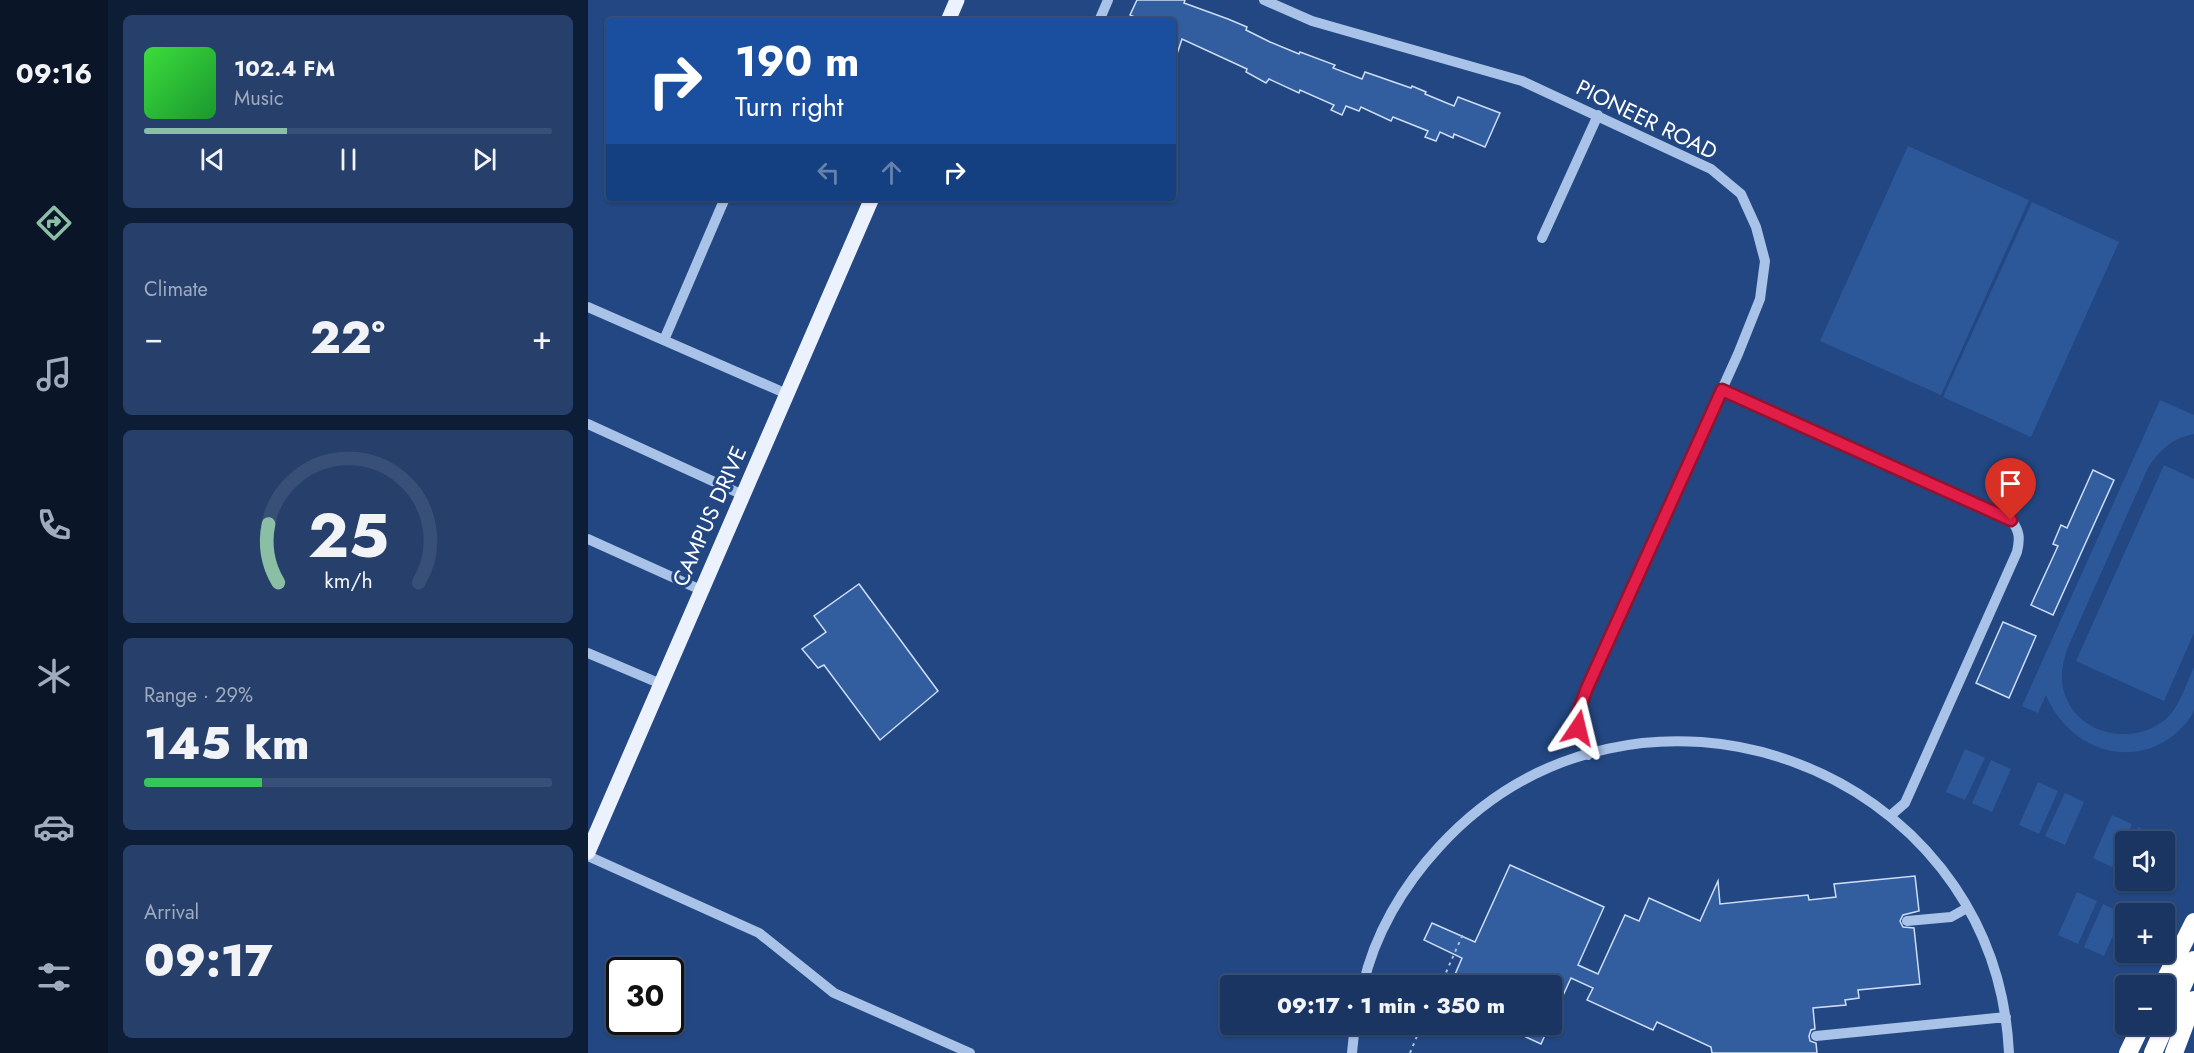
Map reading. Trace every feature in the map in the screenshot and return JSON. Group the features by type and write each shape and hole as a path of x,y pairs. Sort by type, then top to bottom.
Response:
{"highway":[{"path":"2168,975 2194,922"},
{"path":"2153,1053 2194,960"},
{"path":"2174,1053 2194,1000"},
{"path":"2128,1053 2137,1035"}],"main road":[{"path":"949,18 957,0"},
{"name":"CAMPUS DRIVE","path":"588,854 871,201"}],"street":[{"path":"1100,18 1108,0"},
{"name":"PIONEER ROAD","path":"1264,0 1312,21 1522,81 1598,115 1711,169 1741,194 1756,227 1765,261 1761,299 1587,688 1577,715 1578,728 1588,755"},
{"path":"1542,238 1598,115"},
{"path":"664,340 724,201"},
{"path":"588,307 787,394"},
{"path":"1722,390 2011,520 2018,529 2020,539 2013,561 1905,803 1890,816"},
{"path":"588,424 743,495"},
{"path":"588,539 701,590"},
{"path":"588,653 661,684"},
{"path":"1366,975 1373,951 1396,905 1412,880 1449,836 1471,816 1516,785 1557,765 1629,745 1664,741 1708,742 1748,747 1780,756 1840,782 1890,816 1935,862 1967,908 1988,951 2006,1017 2009,1053"},
{"path":"588,854 759,933 834,993 970,1053"},
{"path":"1907,921 1951,917 1967,908"},
{"path":"1815,1036 2006,1017"},
{"path":"1352,1053 1354,1035"}],"path":[{"path":"1445,975 1463,934"},
{"path":"1410,1053 1417,1035"}],"shaded area":[{"path":"1908,146 2029,200 1941,395 1820,341"},
{"path":"2032,202 2119,242 2031,437 1943,397"},
{"path":"2160,400 2194,415 2194,434 2166,446 2147,470 2068,647 2062,667 2062,683 2069,704 2091,726 2106,732 2137,733 2152,728 2171,714 2194,667 2194,709 2181,729 2157,745 2138,751 2120,752 2101,748 2084,740 2056,713 2046,695 2038,713 2022,706"},
{"path":"2164,465 2194,479 2194,633 2164,701 2076,661"},
{"path":"1965,749 1985,758 1965,800 1946,792"},
{"path":"1991,760 2011,769 1992,812 1972,803"},
{"path":"2038,782 2058,791 2039,834 2019,825"},
{"path":"2065,793 2084,802 2065,845 2045,836"},
{"path":"2112,815 2132,824 2129,831 2115,831 2115,861 2112,867 2093,858"},
{"path":"2077,892 2097,901 2078,944 2058,935"},
{"path":"2103,904 2115,909 2115,931 2104,956 2084,947"}],"building":[{"path":"1137,0 1185,0 1184,3 1247,27 1246,30 1270,42 1335,65 1333,68 1362,79 1365,72 1411,88 1412,86 1454,106 1458,97 1500,113 1485,147 1454,134 1453,138 1440,132 1436,141 1425,137 1428,131 1393,117 1391,121 1361,107 1359,111 1346,106 1342,115 1331,110 1334,105 1300,90 1299,93 1269,79 1266,83 1246,72 1247,69 1182,39 1176,57 1176,18 1136,18 1130,15"},
{"path":"2093,470 2114,480 2053,615 2031,605 2058,546 2053,544 2061,525 2067,528"},
{"path":"859,584 938,691 880,740 824,665 818,668 802,649 826,632 814,616"},
{"path":"2003,622 2036,636 2009,698 1976,683"},
{"path":"1510,865 1604,907 1578,965 1598,974 1625,915 1639,921 1649,898 1700,921 1718,881 1720,904 1808,895 1809,900 1836,897 1834,884 1915,876 1919,911 1903,915 1900,921 1903,927 1914,928 1920,984 1858,990 1859,998 1845,1000 1846,1005 1813,1008 1815,1029 1811,1030 1809,1036 1810,1041 1816,1043 1817,1053 1712,1053 1711,1047 1657,1022 1653,1030 1587,1000 1593,988 1571,978 1562,998 1562,975 1455,975 1462,958 1424,940 1432,923 1475,942"},
{"path":"1522,1035 1545,1035 1541,1044"}],"route":[{"path":"1578,728 1577,715 1587,688 1722,390 2011,520"}]}
